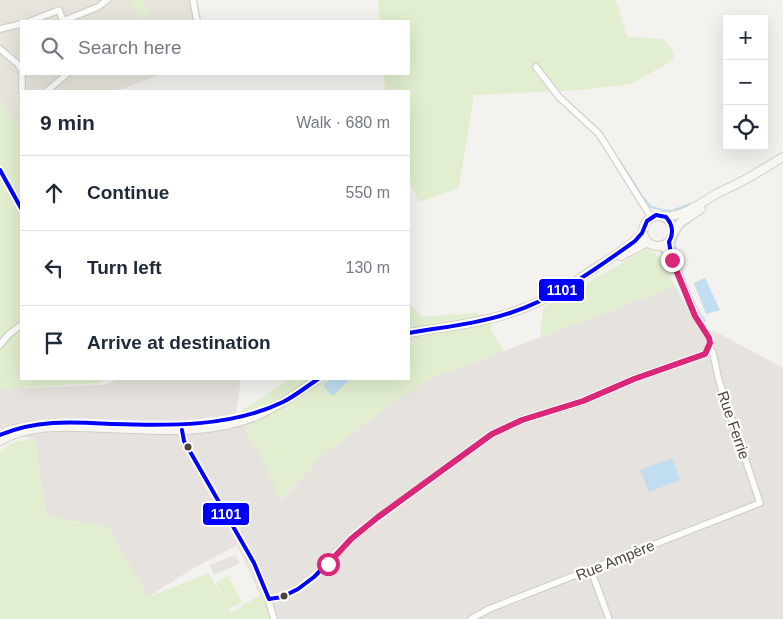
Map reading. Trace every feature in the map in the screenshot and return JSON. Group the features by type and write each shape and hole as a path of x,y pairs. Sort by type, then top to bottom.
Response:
{"main road":[{"path":"731,188 680,214 651,217 644,224 643,233 648,242 656,246 665,244 680,223 731,188 783,157"},
{"path":"662,216 671,222 674,230 673,234"},
{"path":"588,273 635,241 643,233"},
{"path":"410,333 468,324 510,313 549,296 588,273 648,242"},
{"path":"0,440 25,431 52,427 181,427 252,415 281,403 316,380"},
{"path":"0,435 21,427 52,422 181,427"}],"street":[{"path":"66,20 98,7 107,0"},
{"path":"193,0 198,20"},
{"path":"34,20 59,10 63,20"},
{"path":"0,29 20,24"},
{"path":"0,49 20,67"},
{"path":"536,67 559,98 599,134 651,217"},
{"path":"22,75 22,90"},
{"path":"48,90 66,75"},
{"path":"0,170 20,206"},
{"name":"Rue Ferrie","path":"665,244 695,316 709,338 709,347 713,353 720,381 760,502"},
{"path":"0,345 8,335 20,326"},
{"path":"269,599 282,597 298,589 314,577 356,534 473,446 492,434 522,420 583,401 634,379 705,354 709,347"},
{"path":"181,427 184,441 254,563 269,599 274,619"},
{"name":"Rue Ampère","path":"471,619 490,609 760,502"},
{"path":"590,570 609,619"}],"shaded area":[{"path":"0,0 195,0 198,20 20,20 20,75 160,75 119,90 20,90 20,128 0,100"},
{"path":"675,286 698,328 714,331 783,368 783,619 270,619 270,608 260,595 237,545 192,569 148,597 108,527 46,516 35,439 0,432 0,389 104,385 116,380 241,380 236,414 258,451 282,500 320,457 400,398 430,379"},
{"path":"235,555 240,563 214,575 210,565"}],"green space":[{"path":"127,0 143,0 148,16 142,17"},
{"path":"378,0 616,0 627,37 663,39 673,51 674,57 670,62 631,84 581,90 474,95 459,188 419,202 410,183 410,90 385,90 384,75 410,75 410,20 380,20"},
{"path":"0,100 20,128 20,380 106,380 98,383 0,389"},
{"path":"647,249 660,257 675,286 540,337 543,308"},
{"path":"410,306 422,317 475,313 490,316 492,332 503,351 430,379 400,398 320,457 281,500 258,451 236,414 288,380 410,380"},
{"path":"35,438 46,516 108,527 148,597 209,573 226,605 216,583 228,576 242,602 229,609 231,613 260,595 270,608 270,619 0,619 0,452 11,443"}],"water":[{"path":"705,278 720,310 706,314 694,283"},
{"path":"329,380 349,380 334,395 331,395 324,387 324,384"},
{"path":"672,458 680,480 649,492 640,470"}],"waterway":[{"path":"618,158 651,207 672,211 690,204"},
{"path":"697,216 686,224 676,237 675,249 686,282 696,306 705,321"}],"transit line":[{"name":"1101","path":"0,170 20,206"},
{"name":"1101","path":"410,333 485,320 527,307 559,291 635,241 642,233 647,221 656,215 666,217 670,223 672,235 669,242"},
{"name":"1101","path":"269,599 282,597 298,589 314,577 356,534 492,434 522,420 583,401 634,379 705,354 709,347 710,339 695,315 672,260 669,242"},
{"name":"1101","path":"0,435 28,426 56,423 178,425 221,420 263,410 283,402 317,380"},
{"name":"1101","path":"182,430 184,441 254,563 269,599"}],"route":[{"path":"328,564 351,539 378,517 492,434 522,420 583,401 634,379 705,354 710,343 709,338 695,316 672,260"}]}
